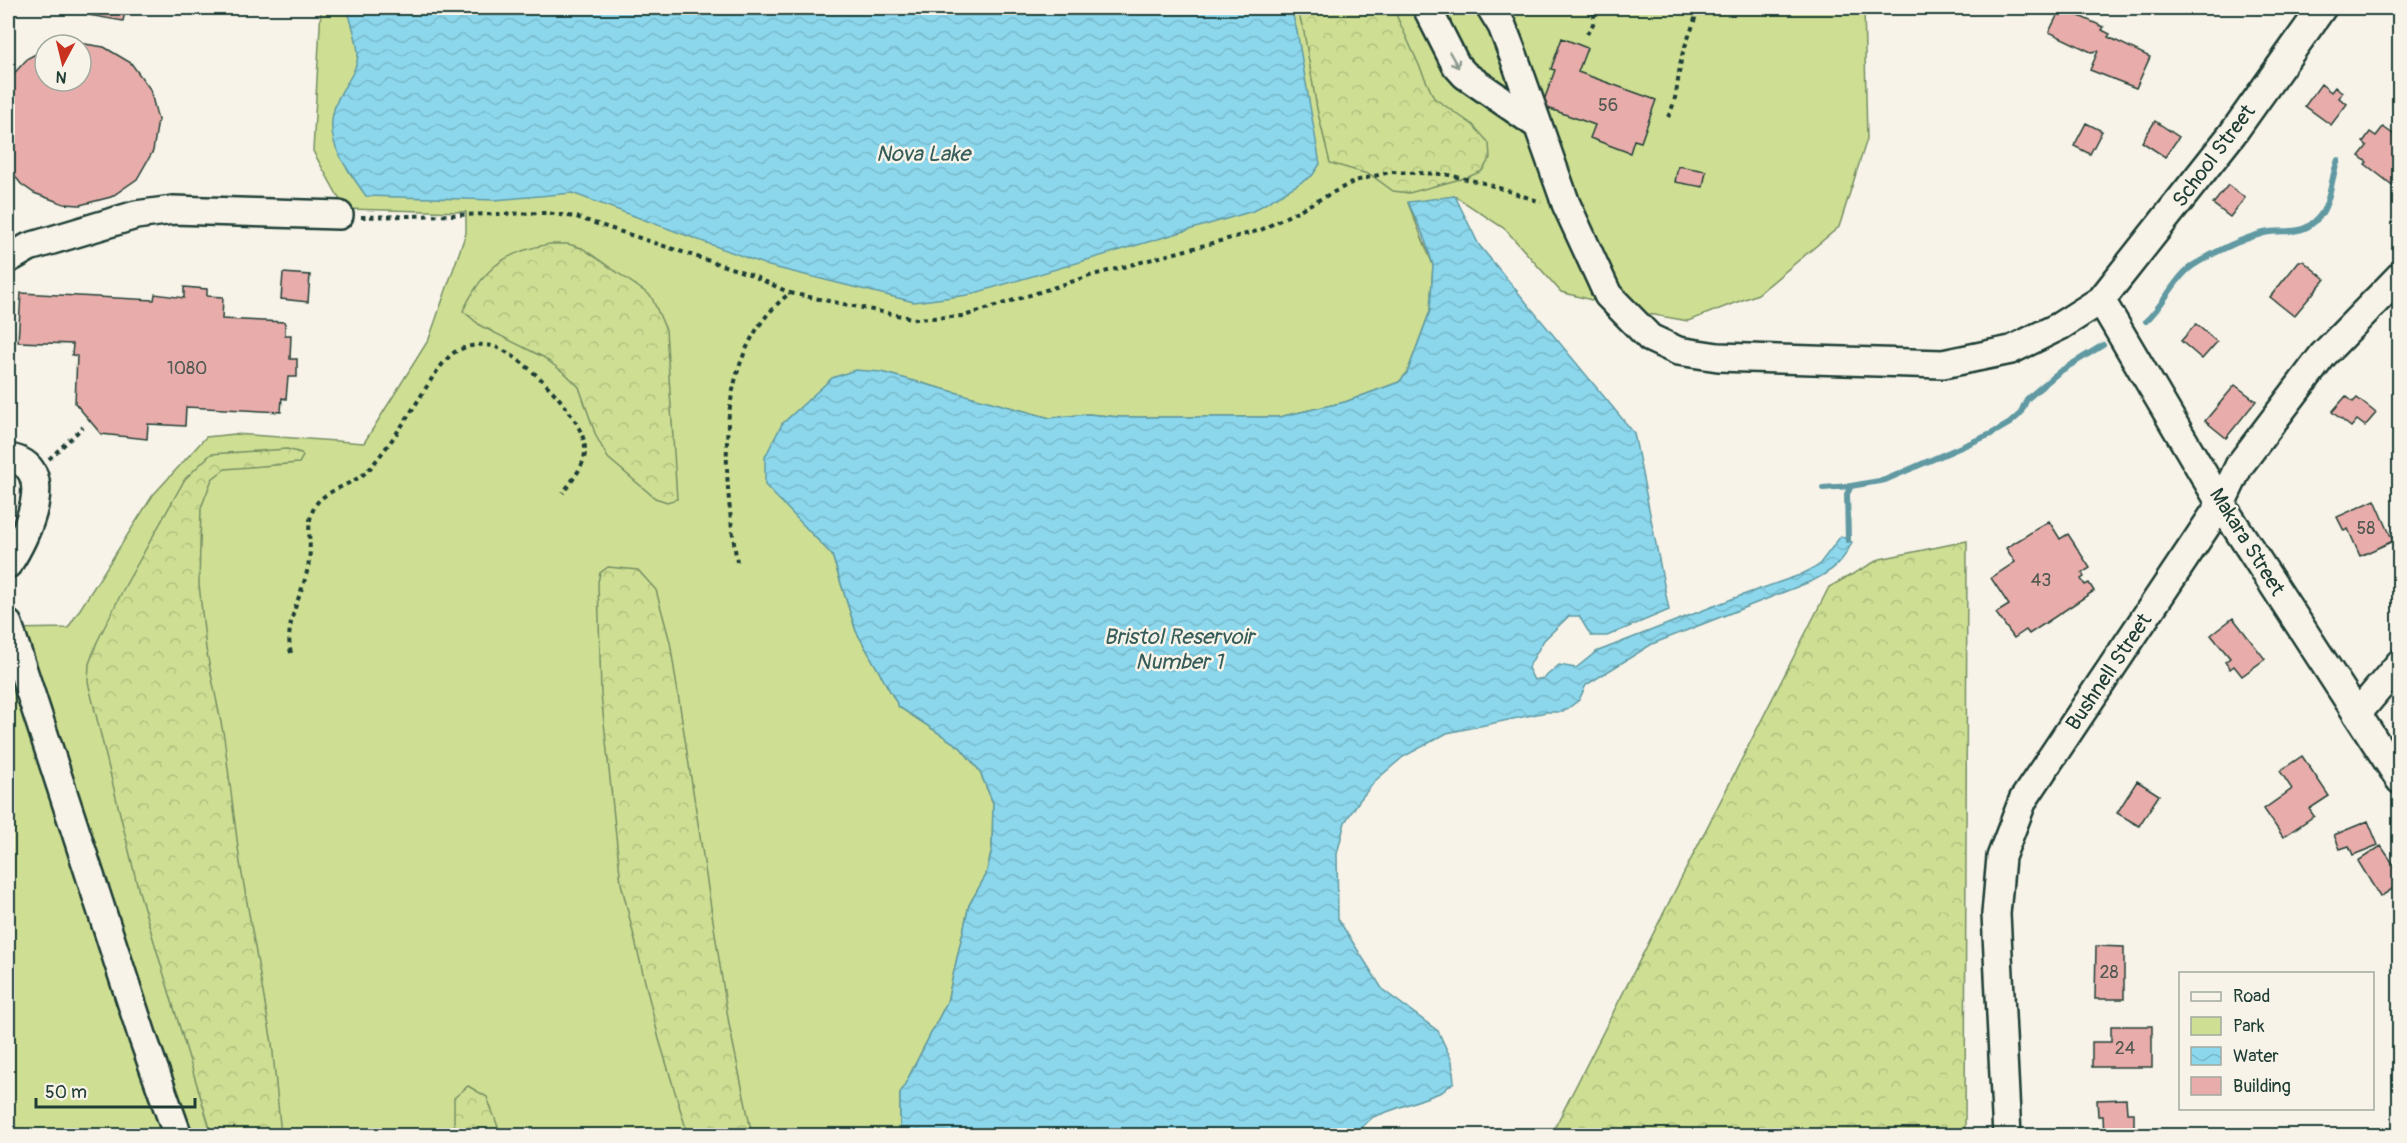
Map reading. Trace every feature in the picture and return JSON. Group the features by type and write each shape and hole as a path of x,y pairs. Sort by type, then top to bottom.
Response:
{"street":[{"path":"1427,8 1456,65 1465,75 1536,124"},
{"name":"School Street","path":"1491,8 1502,26 1514,57 1566,204 1608,295 1650,338 1678,351 1695,355 1943,364 2011,350 2060,326 2101,300 2233,133 2322,8"},
{"path":"8,259 29,247 136,216 164,212 339,215"},
{"name":"Bushnell Street","path":"2007,1136 1996,914 2001,857 2023,800 2221,504 2239,466 2323,355 2400,276"},
{"name":"Makara Street","path":"2101,300 2221,504 2400,780"},
{"path":"8,458 22,462 32,474 35,481 36,498 19,547 8,564"},
{"path":"8,624 178,1136"},
{"path":"2357,714 2400,663"}],"path":[{"path":"1587,34 1593,24 1595,8"},
{"path":"1668,117 1674,105 1683,52 1692,30 1696,8"},
{"path":"339,215 377,218 546,213 576,217 749,274 790,293 916,320 964,316 1093,274 1261,230 1355,181 1390,172 1444,174 1484,183 1544,202 1566,204"},
{"path":"736,562 727,497 728,418 733,392 753,334 770,308 790,293"},
{"path":"291,653 288,640 289,626 308,572 310,555 308,535 314,507 320,498 354,482 370,469 435,376 456,351 478,345 498,348 527,368 565,404 585,448 578,470 563,493"},
{"path":"32,474 83,427"}],"green space":[{"path":"321,8 1864,8 1867,139 1839,227 1758,294 1688,321 1638,312 1561,292 1505,229 1455,196 1408,203 1433,265 1430,311 1407,373 1399,382 1345,402 1279,417 1119,417 1088,414 1050,418 881,372 805,404 782,424 803,524 832,555 856,631 899,707 960,747 979,770 993,803 992,849 986,875 969,905 947,1002 900,1094 900,1135 8,1135 8,629 68,628 153,495 206,437 235,434 364,443 429,339 466,233 466,212 345,209 313,151"},
{"path":"1297,8 1393,8 1434,98 1473,125 1489,143 1490,158 1482,171 1409,193 1393,191 1371,175 1330,163 1317,109 1304,32"},
{"path":"550,244 568,244 582,248 651,296 666,330 677,499 667,502 655,498 608,458 596,436 579,387 567,375 543,357 481,326 463,311 478,284 496,265 519,252"},
{"path":"287,449 301,453 303,456 299,463 225,469 212,479 201,508 199,584 206,649 224,737 240,863 272,1043 281,1135 212,1135 138,888 88,682 89,664 97,642 125,586 185,479 211,454"},
{"path":"1967,541 1965,1135 1551,1135 1829,587 1880,559"},
{"path":"608,567 638,570 656,590 670,642 729,1024 752,1135 688,1135 659,1039 621,883 601,694 598,582 600,573"},
{"path":"468,1086 487,1097 501,1135 458,1135 454,1123 454,1098"}],"water":[{"name":"Nova Lake","path":"347,8 1291,8 1320,164 1312,176 1253,211 968,295 914,302 769,266 572,193 495,200 366,196 341,159 332,134 335,106 353,73 358,58"},
{"name":"Bristol Reservoir Number 1","path":"1455,196 1479,245 1634,433 1669,610 1607,636 1591,636 1579,616 1569,616 1544,640 1528,668 1534,680 1544,678 1559,665 1576,668 1596,652 1800,575 1818,566 1841,536 1852,542 1845,556 1836,566 1812,581 1652,644 1586,685 1579,700 1563,712 1546,712 1447,733 1403,757 1376,780 1359,801 1345,822 1337,854 1338,919 1383,990 1438,1031 1452,1061 1454,1082 1442,1092 1373,1117 1353,1135 900,1135 900,1094 947,1002 969,905 986,875 992,849 993,803 979,770 960,747 899,707 856,631 832,555 765,485 765,457 782,424 832,378 855,370 881,372 1050,418 1088,414 1119,417 1279,417 1345,402 1399,382 1407,373 1430,311 1433,265 1424,237 1408,202"}],"building":[{"path":"90,8 126,8 123,21 88,15"},
{"path":"2061,8 2104,27 2102,30 2110,34 2108,37 2150,57 2136,88 2090,70 2098,51 2091,52 2049,32"},
{"path":"1562,38 1587,48 1578,72 1656,100 1641,142 1634,140 1630,153 1590,138 1595,125 1542,106 1555,70 1551,69"},
{"path":"93,45 104,47 131,63 150,89 158,120 153,151 137,179 111,197 80,205 64,204 34,193 21,184 8,167 8,80 33,55 33,93 93,93"},
{"path":"2321,84 2331,92 2335,87 2342,93 2339,98 2347,104 2331,125 2305,106"},
{"path":"2155,121 2179,137 2165,157 2142,142"},
{"path":"2086,123 2102,131 2090,154 2074,146"},
{"path":"2383,127 2400,139 2400,191 2365,164 2367,162 2359,156 2367,146 2363,142 2370,132 2376,136"},
{"path":"1678,166 1706,171 1703,187 1675,182"},
{"path":"2228,185 2245,198 2230,217 2213,204"},
{"path":"2299,261 2303,261 2325,279 2294,316 2270,297"},
{"path":"283,273 310,275 308,302 281,299"},
{"path":"184,287 207,289 207,296 223,297 222,319 285,322 285,335 291,335 290,359 297,359 297,377 288,377 286,399 282,398 281,412 186,407 185,426 148,424 147,439 101,434 75,403 77,356 72,355 73,344 18,342 21,293 154,300 155,294 184,298"},
{"path":"2196,324 2217,342 2202,359 2181,341"},
{"path":"2235,385 2256,401 2226,438 2205,421"},
{"path":"2346,396 2353,402 2357,398 2376,413 2365,426 2357,420 2351,427 2332,412"},
{"path":"2375,500 2393,541 2360,556 2348,529 2344,531 2337,517"},
{"path":"2049,521 2060,539 2068,534 2090,568 2082,573 2084,577 2081,579 2085,585 2089,583 2094,591 2029,634 2026,630 2014,638 1996,613 2009,605 1991,578 2015,562 2006,548"},
{"path":"2233,618 2265,659 2242,676 2234,666 2230,669 2225,662 2230,658 2211,635"},
{"path":"2302,756 2329,796 2309,809 2314,816 2283,837 2264,809 2292,789 2280,771"},
{"path":"2137,781 2159,795 2139,826 2117,813"},
{"path":"2368,821 2378,845 2353,855 2349,846 2340,849 2334,835"},
{"path":"2381,846 2400,874 2400,884 2380,897 2358,861"},
{"path":"2096,946 2124,947 2124,999 2095,999"},
{"path":"2111,1026 2152,1026 2152,1067 2092,1067 2092,1042 2111,1042"},
{"path":"2126,1099 2127,1113 2134,1113 2134,1128 2129,1128 2129,1136 2104,1136 2103,1116 2098,1116 2097,1100"}],"waterway":[{"path":"2146,321 2183,274 2197,263 2229,246 2255,236 2299,230 2312,224 2326,205 2338,160"},
{"path":"1848,540 1847,494 1851,486 1885,480 1991,434 2020,414 2027,399 2059,372 2103,345"},
{"path":"1823,488 1851,486"}]}
